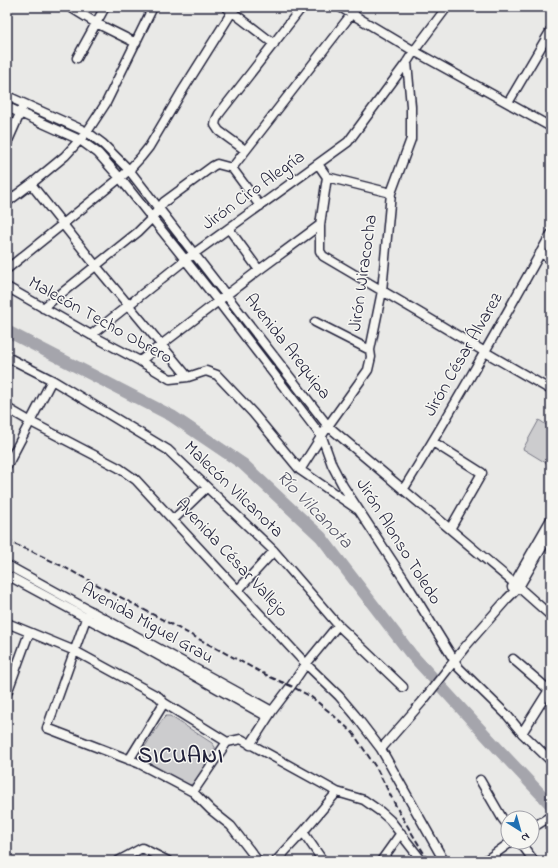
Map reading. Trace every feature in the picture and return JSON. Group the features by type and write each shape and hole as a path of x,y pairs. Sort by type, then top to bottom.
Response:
{"street":[{"path":"70,7 96,23 136,43"},
{"path":"77,58 105,7"},
{"path":"7,202 66,156 87,132 106,104 153,7"},
{"path":"245,150 219,131 216,125 216,120 219,114 302,7"},
{"path":"340,7 414,51 551,127"},
{"path":"232,168 357,7"},
{"path":"414,51 447,7"},
{"path":"7,269 120,178 141,157 149,147 231,9 274,44"},
{"path":"508,104 551,30"},
{"name":"Jirón Ciro Alegría","path":"90,335 185,260 348,142 414,51"},
{"name":"Jirón Wiracocha","path":"300,470 328,426 368,370 371,357 370,350 382,291 390,193 411,139 411,106 407,62"},
{"name":"Avenida Arequipa","path":"7,96 87,132 103,144 129,170 328,426 551,616"},
{"path":"7,143 25,104"},
{"name":"Avenida Arequipa","path":"7,107 80,140 98,153 120,178 151,219 218,301 322,437"},
{"path":"43,308 138,232 151,219 164,202 217,164 232,168 260,206"},
{"path":"318,164 327,177 390,193"},
{"path":"327,177 320,225 320,251 323,256 551,390"},
{"path":"31,184 96,266 188,377"},
{"path":"140,361 320,225"},
{"path":"229,228 259,270"},
{"name":"Jirón César Álvarez","path":"404,490 433,442 551,234"},
{"path":"540,253 551,259"},
{"name":"Malecón Techo Obrero","path":"7,287 170,379 188,377 206,371 217,375 253,413 300,470 360,512"},
{"path":"315,322 370,350"},
{"name":"Malecón Vilcanota","path":"7,357 52,380 168,450 274,551 338,625 403,687"},
{"path":"7,466 52,380"},
{"name":"Avenida César Vallejo","path":"7,408 119,468 136,480 306,664 339,696 355,715 381,749 444,861"},
{"name":"Jirón Alonso Toledo","path":"322,437 332,465 341,481 459,668 551,761"},
{"path":"433,442 482,473 450,529"},
{"path":"173,520 207,487"},
{"path":"516,585 551,519"},
{"path":"381,749 422,702 454,660 507,599 551,532"},
{"path":"238,590 274,551"},
{"name":"Avenida Miguel Grau","path":"7,565 138,644 270,714"},
{"name":"Avenida Miguel Grau","path":"7,575 88,614"},
{"path":"88,614 46,728 138,763 193,792 211,810 231,826 258,861"},
{"path":"7,623 74,651 159,697 164,702 227,742"},
{"path":"250,745 306,664 338,625"},
{"path":"7,693 29,632"},
{"path":"513,659 549,690 522,733"},
{"path":"129,760 164,702"},
{"path":"193,792 227,742 240,739 337,792 364,800 390,820 422,861"},
{"path":"480,780 500,815"},
{"path":"276,861 337,792"},
{"path":"540,823 551,816"},
{"path":"303,832 323,861"},
{"path":"381,861 401,833"},
{"path":"118,861 142,848 168,861"},
{"path":"484,861 500,850"},
{"path":"526,850 534,861"}],"shaded area":[{"path":"539,420 551,428 551,466 523,449"},
{"path":"166,716 170,716 212,743 215,747 215,752 193,784 185,784 145,760 142,755 142,751"}],"waterway":[{"name":"Río Vilcanota","path":"7,331 172,416 243,464 321,537 411,654 551,805"}],"railway":[{"path":"7,540 62,566 270,677 310,696 353,733 377,769 399,812 430,861"}],"district":[{"name":"SICUANI","path":"181,757"}]}
